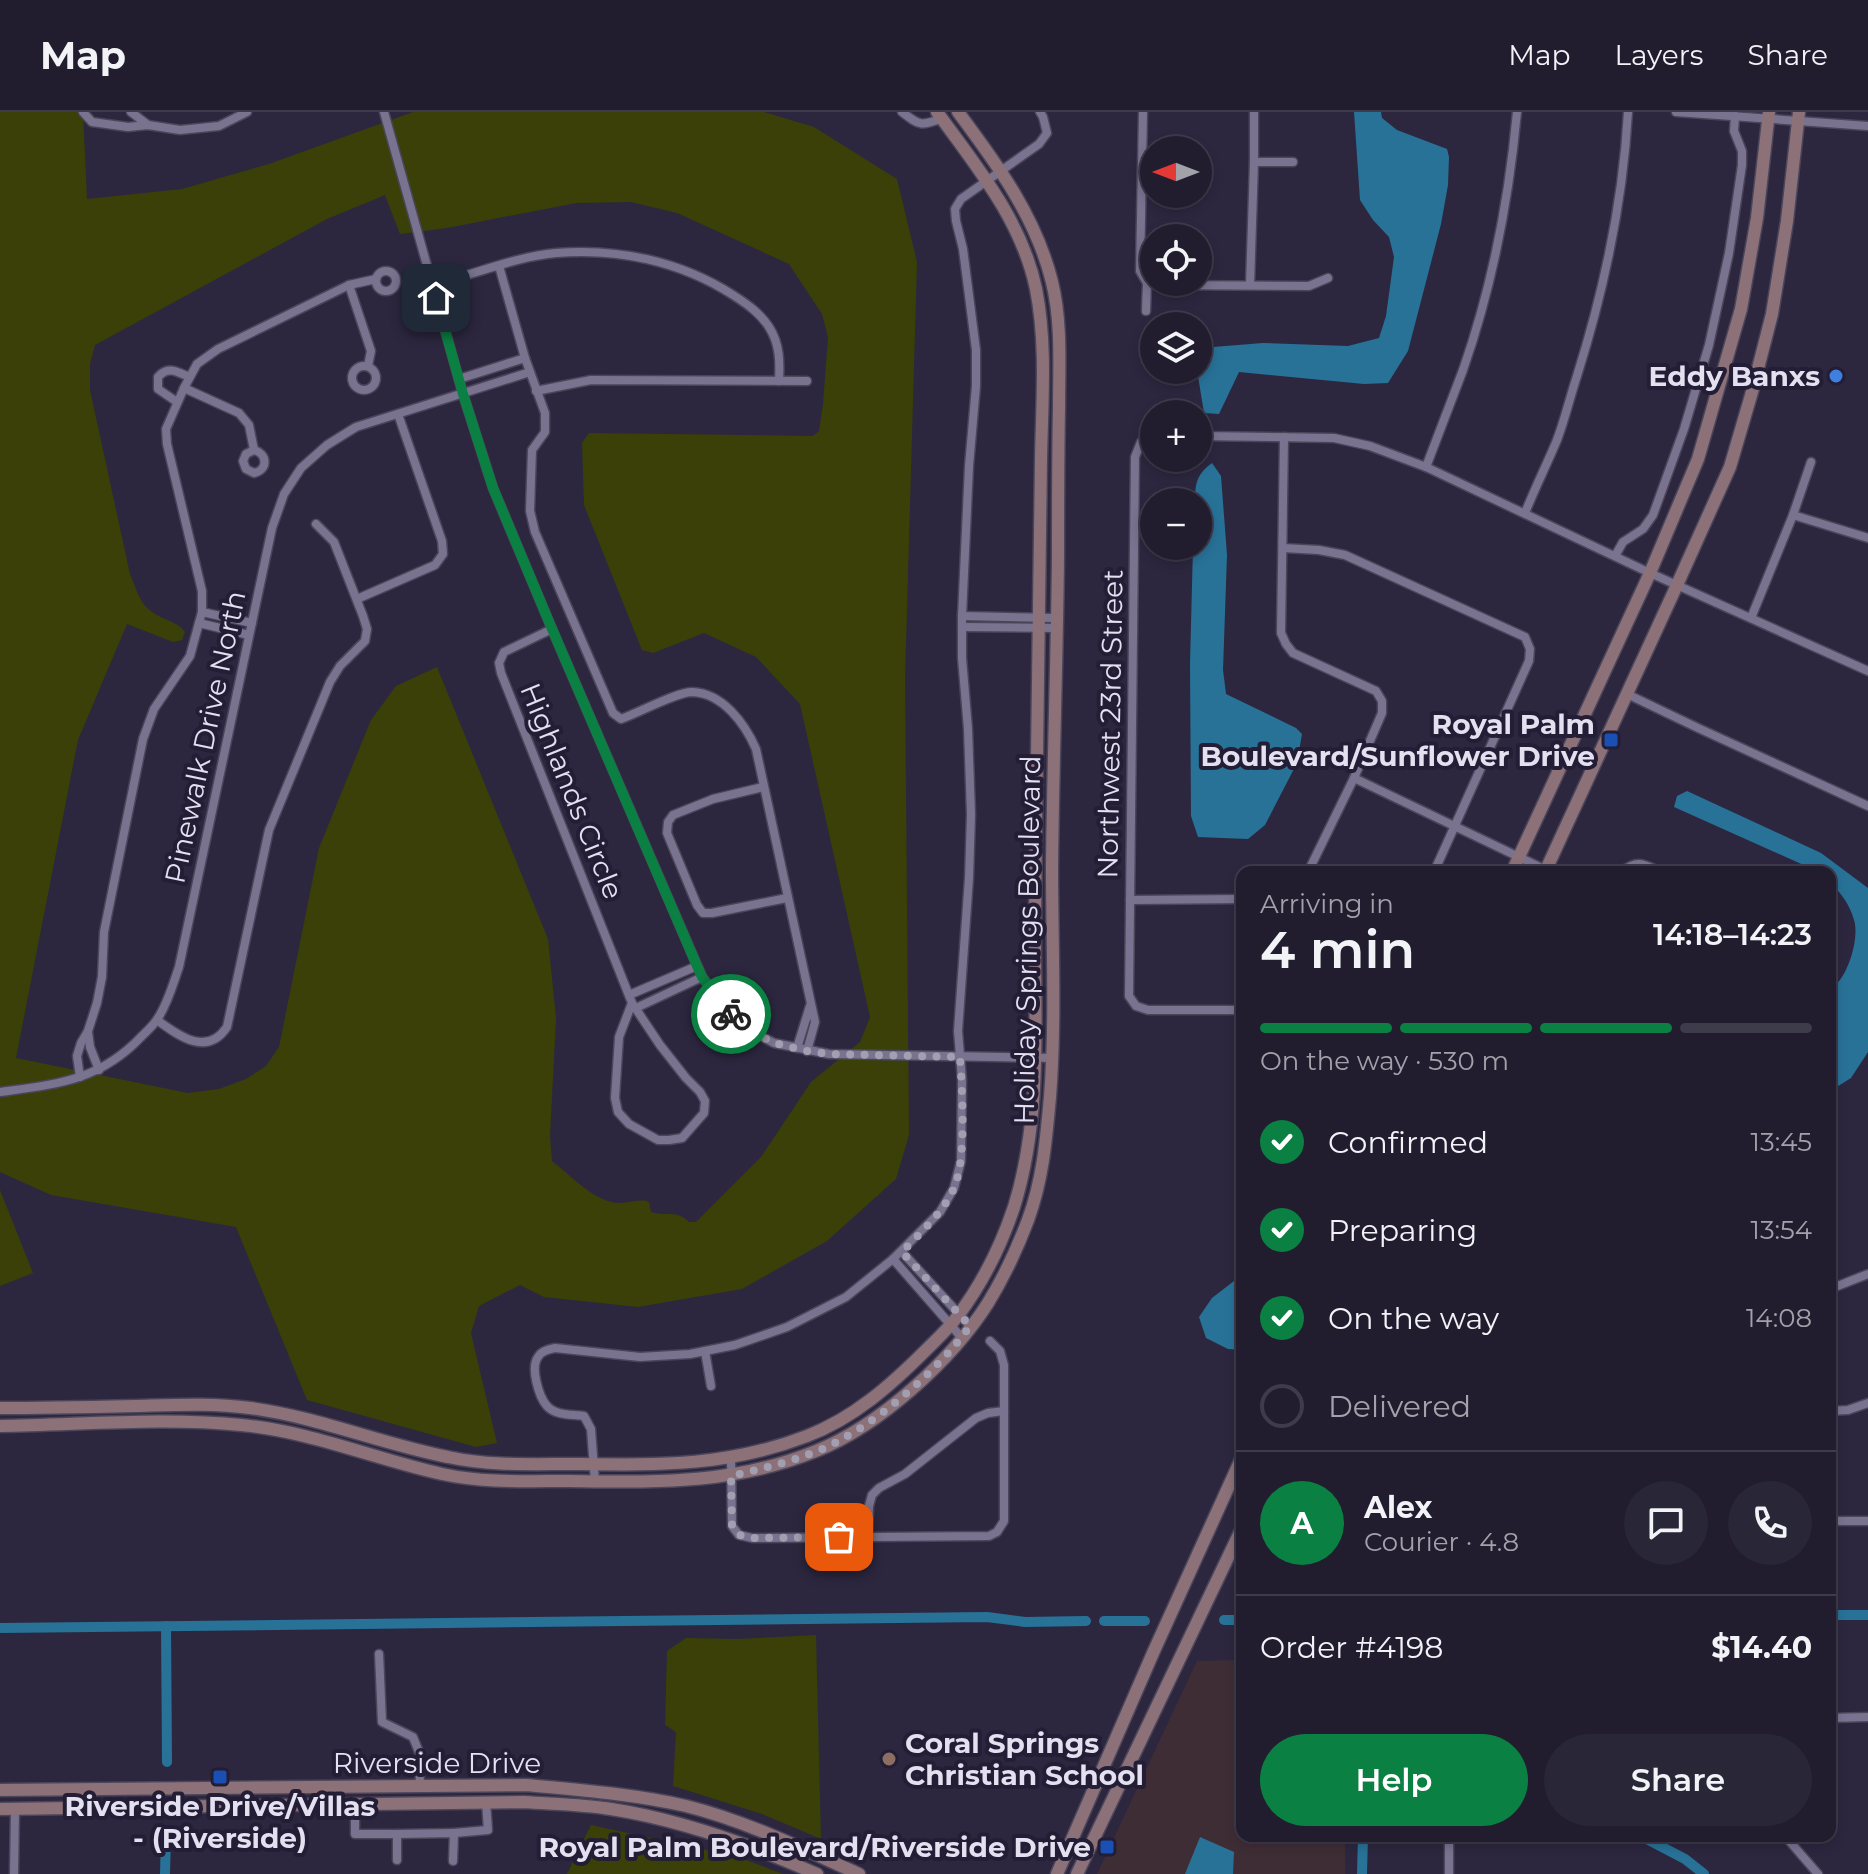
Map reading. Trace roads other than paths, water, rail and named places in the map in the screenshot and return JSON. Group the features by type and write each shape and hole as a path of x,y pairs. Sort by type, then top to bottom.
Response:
{"street":[{"path":"83,112 92,122 180,130 219,126 247,112"},
{"path":"131,112 148,125"},
{"path":"384,112 463,394 493,488 702,977 728,1011 749,1030 774,1043 807,1051 1053,1058"},
{"path":"902,112 919,124 929,124 940,115"},
{"name":"Holiday Springs Boulevard","path":"0,1426 244,1425 294,1434 401,1465 452,1476 501,1481 691,1481 783,1464 822,1449 860,1429 919,1382 962,1338 986,1306 1009,1266 1029,1216 1045,1161 1053,1058 1052,861 1059,337 1053,283 1037,237 1002,170 958,112"},
{"path":"595,1482 591,1429 584,1416 557,1413 548,1407 541,1396 534,1369 538,1357 545,1350 555,1348 640,1357 690,1354 735,1345 787,1327 846,1297 902,1252 940,1212 954,1188 961,1161 962,1080 958,1031 971,814 962,616 976,386 976,350 955,209 961,199 1039,144 1047,133 1040,112"},
{"path":"1141,224 1143,112"},
{"path":"1250,285 1254,112"},
{"path":"1426,467 1463,368 1485,296 1502,224 1517,112"},
{"path":"1525,513 1558,437 1596,312 1618,207 1628,112"},
{"path":"1676,112 1799,117 1868,126"},
{"name":"Holiday Springs Boulevard","path":"0,1408 159,1405 246,1408 298,1417 455,1459 502,1464 690,1464 778,1447 815,1433 851,1414 907,1369 959,1314 994,1258 1013,1210 1028,1157 1036,1058 1035,861 1042,338 1036,287 1021,243 987,181 940,115"},
{"path":"1615,556 1623,542 1643,529 1653,515 1684,429 1709,345 1729,253 1742,165 1742,151 1734,131 1735,116"},
{"path":"1515,866 1650,573 1698,459 1741,309 1757,218 1769,116"},
{"path":"1547,866 1730,467 1772,314 1799,117"},
{"path":"1254,162 1293,162"},
{"path":"460,277 528,257 556,253 615,254 655,260 686,270 747,304 761,317 771,329 778,347 779,381"},
{"path":"499,266 525,358 545,413 545,432 532,450 530,511 535,532 613,713 621,719 692,692 716,700 736,716 750,736 756,749 815,1022 807,1051"},
{"path":"1212,285 1309,286 1328,278"},
{"path":"80,1077 77,1056 97,1003 102,977 104,932 143,739 154,709 190,656 202,612 202,591 166,429 197,364 218,349 349,285 376,279"},
{"path":"349,285 371,351 368,366"},
{"path":"1146,311 1147,296"},
{"path":"459,379 525,358"},
{"path":"177,402 158,389 158,377 164,371 173,370 189,377"},
{"name":"Pinewalk Drive North","path":"0,1092 59,1084 99,1070 136,1043 157,1020 171,992 179,967 272,528 284,494 301,468 327,445 356,427 530,372"},
{"path":"536,391 591,380 807,381"},
{"path":"184,388 239,413 249,425 254,450"},
{"path":"357,599 435,565 443,554 442,541 398,414"},
{"path":"1212,436 1334,438 1370,446 1426,467 1868,671"},
{"path":"1284,437 1281,633 1293,653 1376,691 1382,701 1382,713 1311,866"},
{"name":"Northwest 23rd Street","path":"1140,444 1135,457 1129,996 1136,1006 1148,1010 1236,1010"},
{"path":"1751,618 1811,462"},
{"path":"1793,515 1868,538"},
{"path":"157,1020 182,1038 196,1042 209,1042 220,1037 227,1027 269,830 330,682 340,666 365,641 367,629 334,542 316,524"},
{"path":"1283,548 1345,555 1525,637 1530,649 1529,661 1437,866"},
{"path":"202,612 252,623"},
{"path":"962,616 1040,623"},
{"path":"199,623 249,635"},
{"path":"962,627 1057,623"},
{"name":"Highlands Circle","path":"552,629 504,652 499,663 501,673 632,1002 660,1045 705,1101 704,1113 682,1138 658,1140 629,1124 618,1112 615,1098 619,1037 632,1002"},
{"path":"1627,694 1868,806"},
{"path":"1354,778 1536,866"},
{"path":"763,787 713,799 673,815 668,822 667,833 703,913 787,898"},
{"path":"1628,866 1643,863 1649,866"},
{"path":"1130,900 1236,899"},
{"path":"632,1002 697,966"},
{"path":"632,1002 702,977"},
{"path":"797,1048 810,1005"},
{"path":"88,1031 90,1047 99,1070"},
{"path":"902,1252 970,1326"},
{"path":"893,1259 962,1338"},
{"path":"1836,1287 1868,1274"},
{"path":"731,1458 732,1526 739,1535 752,1538 989,1536 997,1532 1004,1521 1004,1365 1000,1351 990,1341"},
{"path":"705,1351 711,1386"},
{"path":"1836,1411 1868,1403"},
{"path":"159,1405 160,1423"},
{"path":"868,1537 869,1506 872,1495 879,1488 905,1474 976,1418 1004,1411"},
{"path":"1057,1874 1236,1470"},
{"path":"1836,1521 1868,1521"},
{"path":"1077,1874 1236,1541"},
{"path":"379,1654 382,1722 413,1737 419,1752 420,1786"},
{"path":"1836,1718 1868,1717"},
{"name":"Riverside Drive","path":"0,1792 526,1785 608,1792 686,1806 729,1819 840,1870 859,1874"},
{"path":"15,1809 38,1790"},
{"path":"0,1792 13,1803 15,1809 14,1874"},
{"path":"355,1804 355,1834 397,1834 488,1830 486,1802"},
{"name":"Riverside Drive","path":"0,1809 524,1802 621,1810 725,1837 817,1874"},
{"path":"453,1861 454,1833"},
{"path":"397,1834 397,1860"},
{"path":"1449,1842 1449,1874"},
{"path":"1790,1842 1818,1874"},
{"path":"828,1874 840,1870"}],"water":[{"path":"1354,112 1381,112 1382,118 1397,130 1447,149 1448,185 1441,224 1408,351 1388,383 1364,384 1239,372 1219,414 1212,414 1212,400 1202,400 1199,384 1212,384 1213,347 1263,343 1348,346 1379,338 1386,316 1394,257 1389,237 1360,200"},
{"path":"1212,463 1221,476 1227,555 1223,670 1226,694 1296,728 1302,734 1297,763 1265,825 1248,839 1198,837 1191,816 1193,560 1212,560 1212,488 1196,488 1200,475 1212,472"},
{"path":"1687,791 1821,853 1868,888 1868,1052 1851,1078 1836,1087 1836,984 1847,968 1854,948 1855,928 1850,909 1836,889 1836,866 1806,866 1674,807 1677,796"},
{"path":"1236,1276 1236,1350 1206,1338 1199,1317 1212,1298"},
{"path":"1200,1837 1234,1852 1233,1874 1185,1874"}],"waterway":[{"path":"1836,1615 1868,1615"},
{"path":"0,1628 987,1617 1025,1622 1086,1621"},
{"path":"1224,1620 1236,1620"},
{"path":"1104,1621 1145,1621"},
{"path":"166,1626 167,1762"},
{"path":"165,1874 166,1836"},
{"path":"1362,1874 1363,1842"},
{"path":"1652,1842 1685,1859 1704,1874"}],"place":[{"name":"Eddy Banxs","path":"1836,376"},
{"name":"Royal Palm Boulevard/Sunflower Drive","path":"1611,740"},
{"name":"Coral Springs Christian School","path":"889,1759"},
{"name":"Riverside Drive/Villas - (Riverside)","path":"220,1777"},
{"name":"Royal Palm Boulevard/Riverside Drive","path":"1107,1847"}]}
